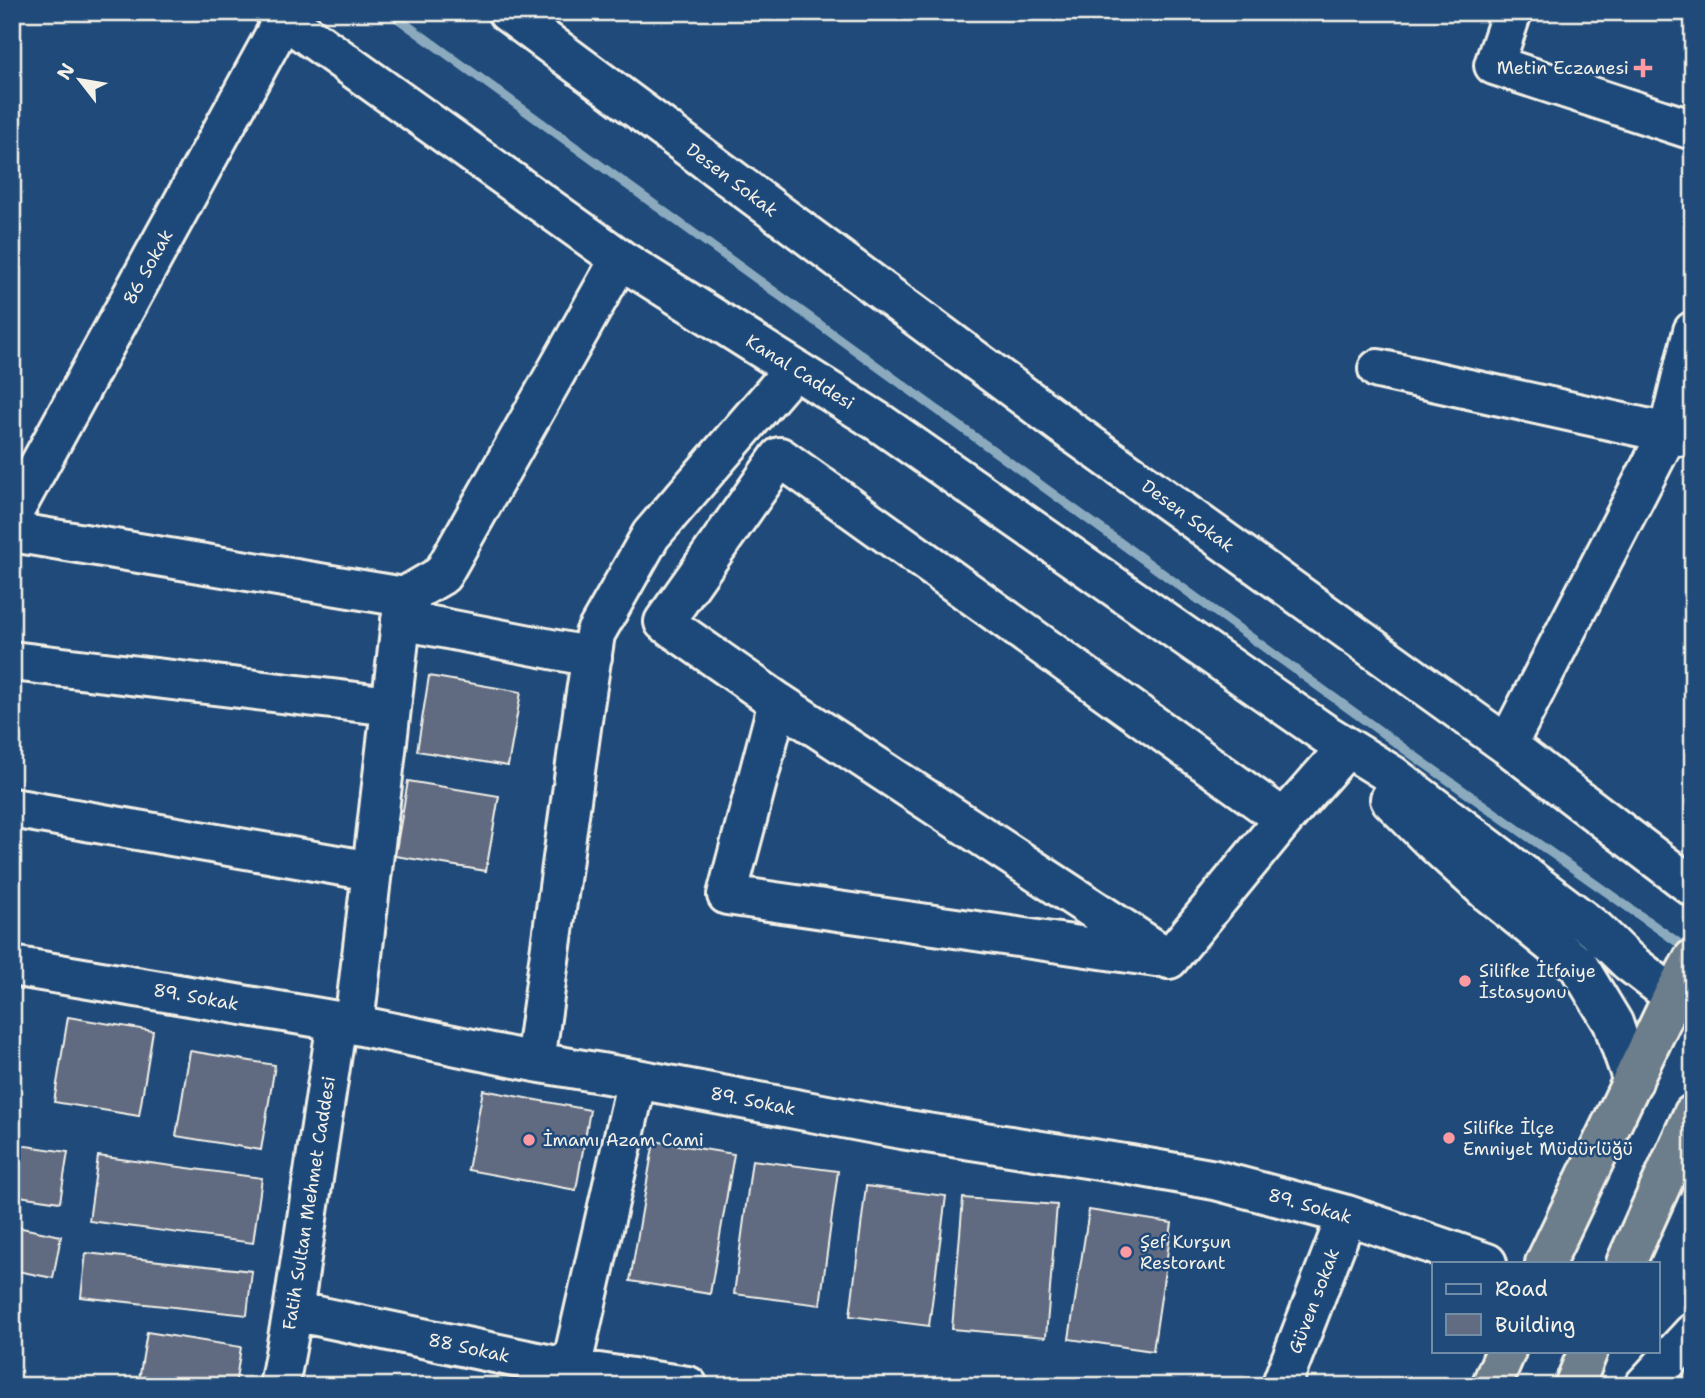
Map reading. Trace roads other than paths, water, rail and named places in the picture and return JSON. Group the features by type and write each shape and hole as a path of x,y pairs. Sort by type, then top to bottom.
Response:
{"highway":[{"path":"1545,1262 1693,959"},
{"path":"1626,1262 1693,1114"},
{"path":"1491,1386 1506,1352"},
{"path":"1574,1386 1588,1352"}],"street":[{"name":"Desen Sokak","path":"507,12 1072,432 1507,744 1693,887"},
{"path":"1512,12 1494,65 1693,130"},
{"name":"Kanal Caddesi","path":"279,15 620,259 880,423 1333,743"},
{"name":"86 Sokak","path":"12,515 279,15"},
{"path":"403,609 442,575 620,259"},
{"path":"1507,744 1680,435 1693,331"},
{"path":"535,1062 596,634 651,535 793,369"},
{"path":"1378,369 1680,435"},
{"path":"1169,959 778,702 664,622 780,457 1284,819"},
{"path":"12,532 403,609 592,657"},
{"name":"Fatih Sultan Mehmet Caddesi","path":"279,1386 371,871 403,609"},
{"path":"12,661 391,706"},
{"path":"778,702 727,895 1169,959"},
{"path":"1169,959 1284,819 1333,743"},
{"path":"1333,743 1392,775 1596,930 1629,962 1673,996"},
{"path":"1333,743 1489,893 1578,965 1613,1023 1633,1081"},
{"path":"12,808 371,871"},
{"name":"89. Sokak","path":"12,966 345,1022 535,1062 901,1129 1215,1180 1347,1215 1484,1262"},
{"path":"592,1376 637,1079"},
{"name":"Güven sokak","path":"1281,1386 1347,1215"},
{"name":"88 Sokak","path":"293,1311 592,1376 688,1386"},
{"path":"1644,1386 1693,1333"}],"waterway":[{"path":"389,12 1417,758 1690,951"}],"place":[{"name":"Metin Eczanesi","path":"1643,68"},
{"name":"Silifke İtfaiye İstasyonu","path":"1465,981"},
{"name":"Silifke İlçe Emniyet Müdürlüğü","path":"1449,1138"},
{"name":"İmamı Azam Cami","path":"529,1140"},
{"name":"Şef Kurşun Restorant","path":"1126,1252"}]}
